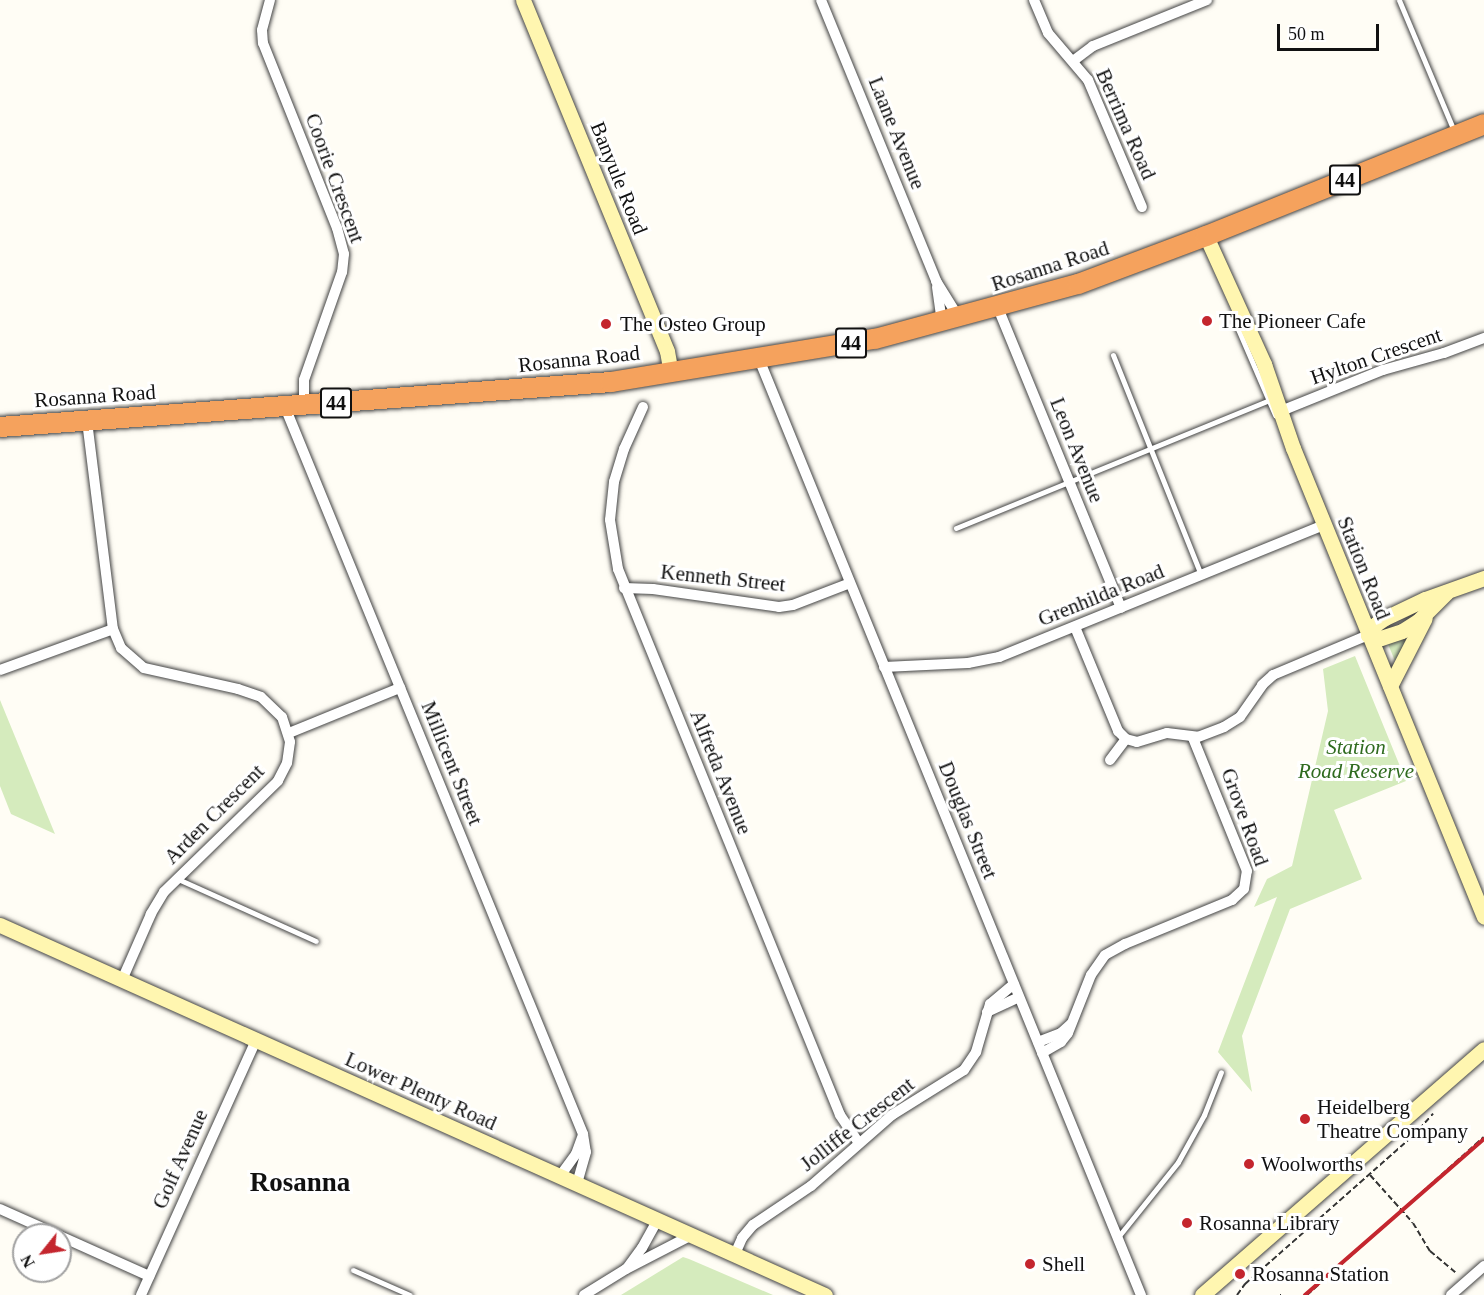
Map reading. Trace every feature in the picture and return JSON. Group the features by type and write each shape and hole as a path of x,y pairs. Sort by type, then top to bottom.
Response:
{"highway":[{"name":"Rosanna Road","path":"0,427 562,386 671,373 875,339 998,308 1078,284 1206,236 1484,124"}],"street":[{"name":"Coorie Crescent","path":"270,0 262,30 262,44 338,228 344,254 342,272 294,406"},
{"name":"Banyule Road","path":"524,0 667,351 671,373"},
{"name":"Laane Avenue","path":"821,0 950,320"},
{"name":"Berrima Road","path":"1034,0 1048,33 1088,80 1142,207"},
{"path":"1073,61 1093,46 1207,0"},
{"name":"Station Road","path":"1206,236 1231,290 1278,413 1484,917"},
{"name":"Laane Avenue","path":"936,281 950,320"},
{"name":"Leon Avenue","path":"998,308 1120,608"},
{"name":"Hylton Crescent","path":"1278,413 1383,370 1444,353 1484,338"},
{"name":"Douglas Street","path":"759,359 1141,1295"},
{"name":"Millicent Street","path":"294,406 400,688 583,1134 586,1152 577,1183"},
{"name":"Alfreda Avenue","path":"643,407 624,449 611,501 612,545 624,588 840,1115 858,1142"},
{"path":"87,421 113,629 121,648 135,663 156,671 252,693 276,708 289,733 400,688"},
{"name":"Grenhilda Road","path":"884,667 988,660 1075,627 1324,525"},
{"path":"1075,627 1115,725 1126,739 1142,742 1167,734 1193,738 1236,721 1262,685 1273,675 1368,635 1382,620 1425,599 1484,578"},
{"name":"Kenneth Street","path":"624,588 653,589 779,608 793,605 850,583"},
{"path":"1368,635 1378,638 1413,625 1446,593"},
{"path":"1390,686 1430,610"},
{"path":"0,670 113,629"},
{"name":"Arden Crescent","path":"122,980 151,914 177,878 278,781 289,754 289,733"},
{"name":"Grove Road","path":"1040,1047 1071,1024 1091,975 1105,955 1125,944 1232,900 1244,889 1247,871 1193,738"},
{"path":"1110,760 1126,739"},
{"name":"Lower Plenty Road","path":"0,925 825,1295"},
{"name":"Jolliffe Crescent","path":"735,1254 742,1238 753,1225 811,1185 858,1142 909,1103 964,1070 976,1052 987,1012 993,1000 1014,984"},
{"path":"987,1012 1019,997"},
{"name":"Golf Avenue","path":"141,1295 256,1040"},
{"path":"1202,1295 1484,1049"},
{"path":"560,1176 576,1154 583,1134"},
{"path":"0,1209 32,1223"},
{"path":"626,1269 642,1248 658,1219"},
{"path":"584,1295 626,1269 692,1235"},
{"path":"72,1241 149,1276"},
{"path":"1451,1295 1482,1270"}],"lane":[{"path":"1399,0 1456,135"},
{"path":"1231,290 1238,329 1267,401 1278,413"},
{"path":"1113,355 1201,575"},
{"path":"956,528 1267,401"},
{"path":"177,878 316,941"},
{"path":"1118,1236 1178,1162 1204,1115 1221,1072"},
{"path":"353,1270 411,1295"}],"path":[{"path":"1307,1295 1484,1137"},
{"path":"1237,1295 1245,1284 1370,1174 1420,1232 1430,1251 1455,1272"}],"green space":[{"path":"1410,634 1395,661 1388,644"},
{"name":"Station Road Reserve","path":"1355,656 1406,781 1334,810 1362,879 1290,909 1242,1036 1252,1092 1218,1052 1277,897 1254,907 1267,879 1292,866 1328,711 1323,669"},
{"path":"0,700 55,834 11,814 0,786"},
{"path":"683,1257 689,1259 773,1295 621,1295"}],"railway":[{"path":"1305,1295 1484,1139"}],"place":[{"name":"The Pioneer Cafe","path":"1207,321"},
{"name":"The Osteo Group","path":"606,324"},
{"name":"Heidelberg Theatre Company","path":"1305,1119"},
{"name":"Woolworths","path":"1249,1164"},
{"name":"Rosanna Library","path":"1187,1223"},
{"name":"Shell","path":"1030,1264"},
{"name":"Rosanna Station","path":"1240,1274"}],"district":[{"name":"Rosanna","path":"300,1183"}]}
